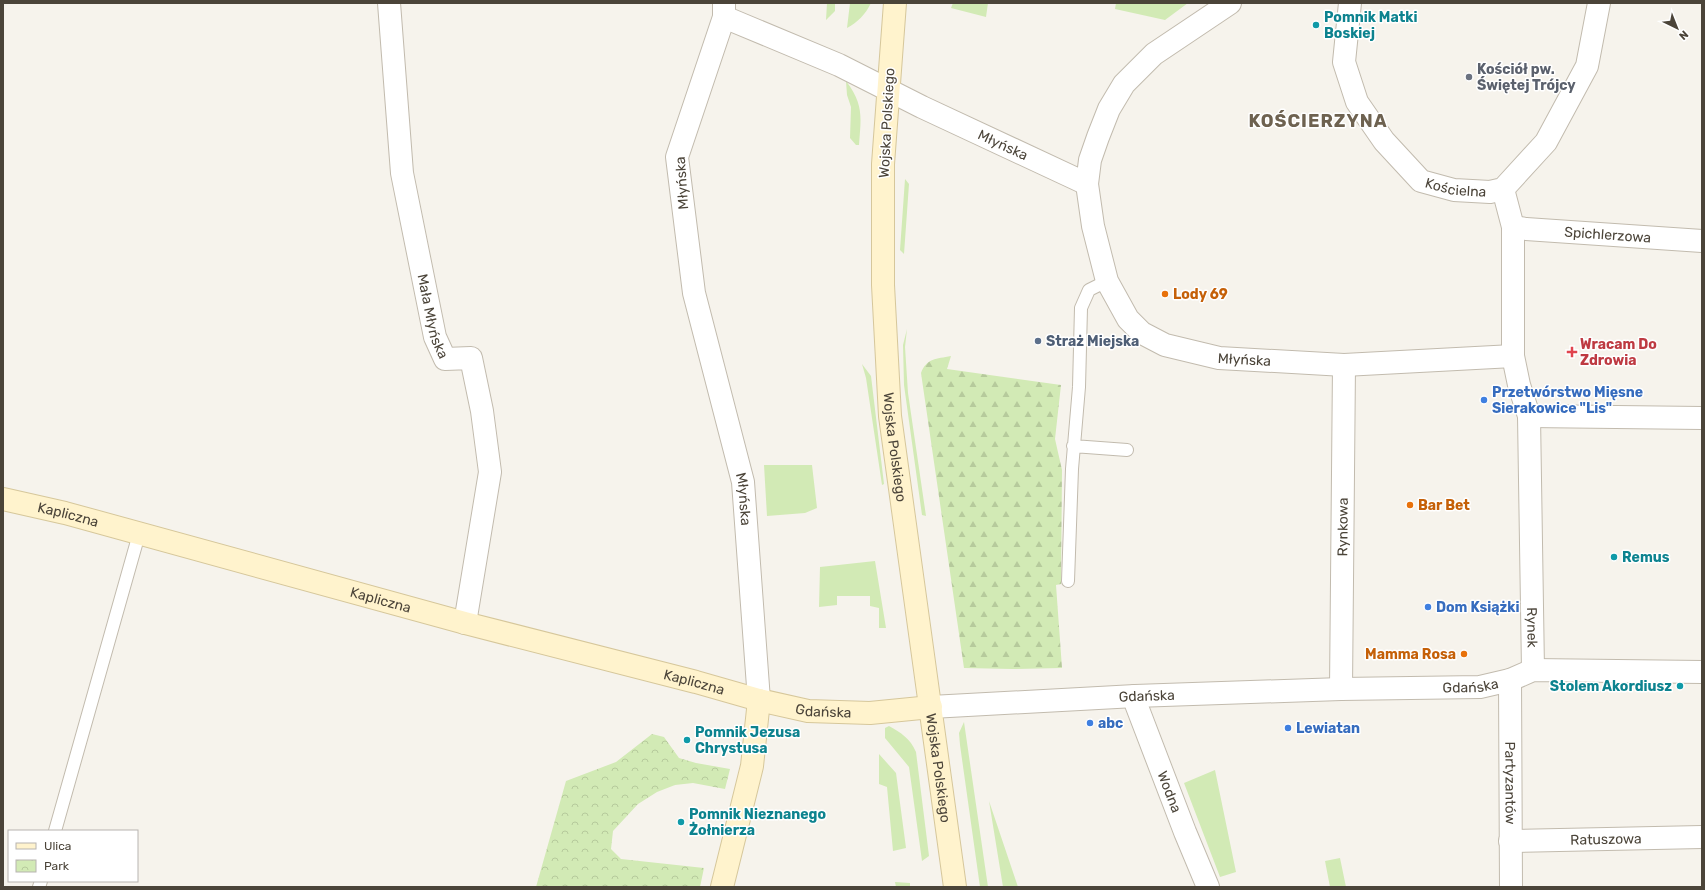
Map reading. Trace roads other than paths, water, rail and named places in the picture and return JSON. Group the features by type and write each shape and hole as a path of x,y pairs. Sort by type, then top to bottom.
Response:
{"street":[{"name":"Mała Młyńska","path":"389,3 402,173 436,337 445,359 471,358 482,411 490,472 464,623"},
{"name":"Wojska Polskiego","path":"895,3 883,164 883,285 890,416 955,887"},
{"name":"Młyńska","path":"1230,3 1154,54 1124,84 1109,109 1090,160 1087,184 1093,226 1107,281 1128,319 1142,333 1165,345 1219,358 1344,365 1513,356"},
{"name":"Kościelna","path":"1350,3 1344,62 1357,102 1384,141 1420,181 1454,190 1490,192 1503,189 1546,142 1587,66 1599,3"},
{"name":"Młyńska","path":"759,700 744,482 694,293 677,157 724,10 839,65 888,91 1087,184"},
{"name":"Kościelna","path":"1503,189 1513,227 1513,356"},
{"name":"Spichlerzowa","path":"1513,227 1526,230 1702,240"},
{"name":"Rynek","path":"1513,356 1519,385 1529,416 1533,670"},
{"name":"Rynkowa","path":"1341,689 1344,365"},
{"path":"1529,416 1702,418"},
{"name":"Kapliczna","path":"3,499 65,513 464,623 696,682 759,700"},
{"name":"Gdańska","path":"759,700 808,711 862,713 931,707 1135,696 1341,689 1480,687 1510,680 1533,670"},
{"path":"1533,670 1702,672"},
{"name":"Partyzantów","path":"1510,680 1511,887"},
{"name":"Wodna","path":"1135,696 1136,704 1179,818 1208,887"},
{"path":"722,887 752,766 759,700"},
{"name":"Ratuszowa","path":"1510,841 1702,837"}],"lane":[{"path":"1068,581 1073,446 1078,387 1081,308 1089,290 1107,281"},
{"path":"1073,446 1128,450"},
{"path":"55,830 139,534"}],"place":[{"name":"Pomnik Matki Boskiej","path":"1316,25"},
{"name":"Kościół pw. Świętej Trójcy","path":"1469,77"},
{"name":"Lody 69","path":"1165,294"},
{"name":"Straż Miejska","path":"1038,341"},
{"name":"Wracam Do Zdrowia","path":"1572,352"},
{"name":"Przetwórstwo Mięsne Sierakowice \"Lis\"","path":"1484,400"},
{"name":"Bar Bet","path":"1410,505"},
{"name":"Remus","path":"1614,557"},
{"name":"Dom Książki","path":"1428,607"},
{"name":"Mamma Rosa","path":"1464,654"},
{"name":"Stolem Akordiusz","path":"1680,686"},
{"name":"abc","path":"1090,723"},
{"name":"Lewiatan","path":"1288,728"},
{"name":"Pomnik Jezusa Chrystusa","path":"687,740"},
{"name":"Pomnik Nieznanego Żołnierza","path":"681,822"}],"district":[{"name":"KOŚCIERZYNA","path":"1318,121"}]}
